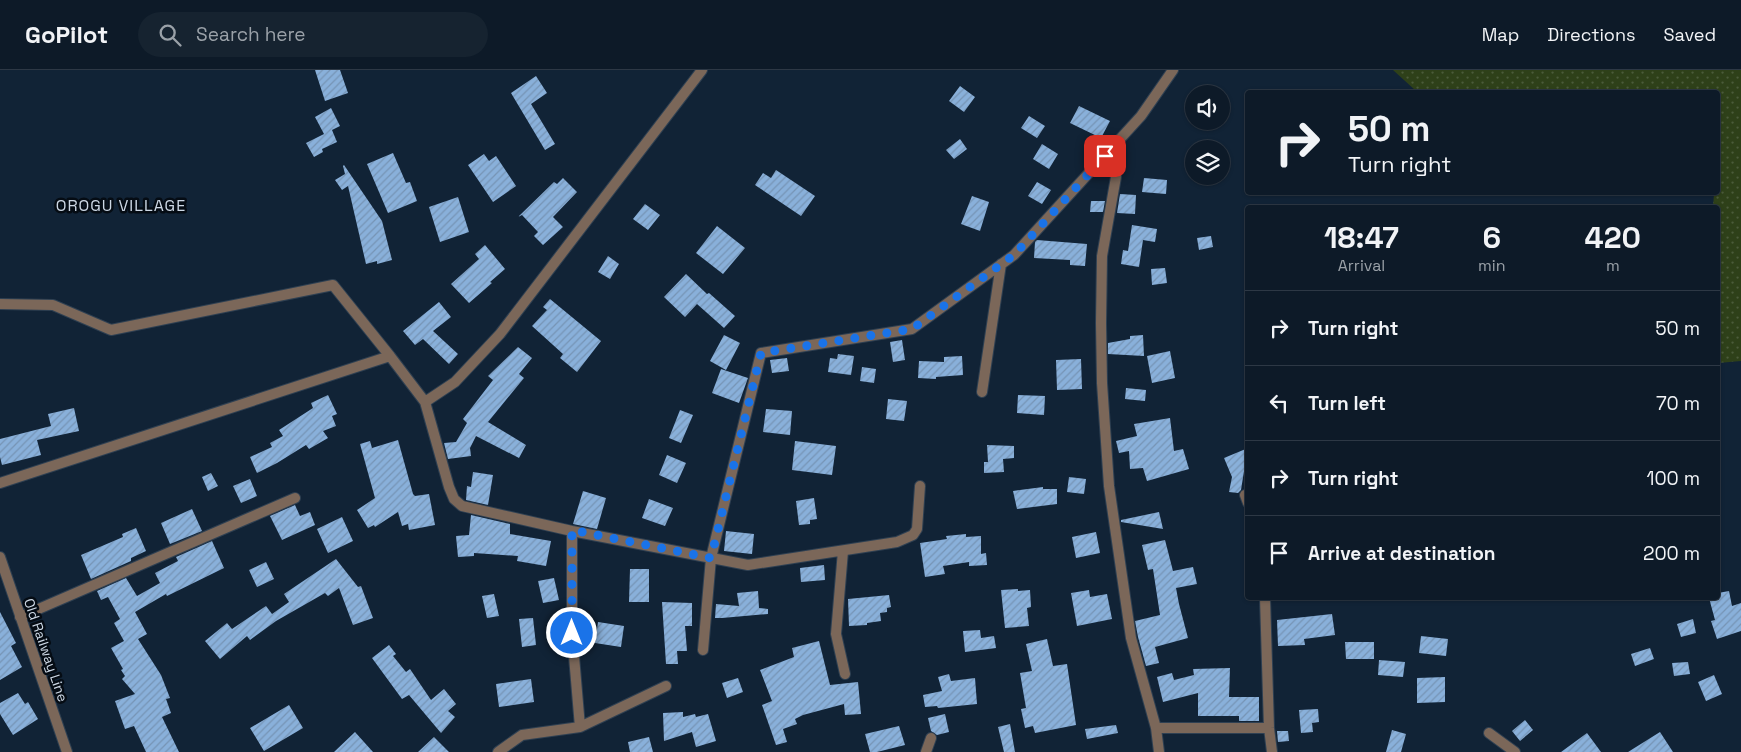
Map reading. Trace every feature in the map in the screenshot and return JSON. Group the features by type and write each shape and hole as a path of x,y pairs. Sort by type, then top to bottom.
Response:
{"street":[{"path":"424,402 455,382 500,334 702,70"},
{"path":"703,650 711,558 761,353 912,329 1014,255 1141,116 1173,70"},
{"path":"1105,156 1114,168 1116,177 1102,256 1102,383 1109,486 1131,638 1156,728 1158,752"},
{"path":"982,392 1001,264"},
{"path":"0,304 53,305 111,330 333,285 424,402 454,499 462,506 711,558 748,564 897,542 913,535 917,529 920,486"},
{"path":"0,483 390,356"},
{"path":"20,617 295,498"},
{"path":"572,530 572,633 580,727"},
{"path":"843,551 836,634 845,674"},
{"name":"Old Railway Line","path":"0,557 67,752"},
{"path":"1265,600 1269,728 1272,752"},
{"path":"498,752 522,735 580,727 666,686"},
{"path":"1156,728 1269,728"},
{"path":"1488,733 1515,752"},
{"path":"926,752 931,738"}],"green space":[{"path":"1393,70 1741,70 1741,361 1720,363 1720,205 1713,205 1714,195 1720,195 1720,90 1415,90"}],"building":[{"path":"315,70 340,70 348,93 325,101"},
{"path":"536,76 547,93 531,104 555,144 545,150 511,93"},
{"path":"960,86 975,97 964,112 949,101"},
{"path":"1079,106 1110,121 1101,138 1070,123"},
{"path":"331,108 340,126 332,130 337,142 322,149 323,152 314,157 306,143 324,134 315,117"},
{"path":"1029,116 1045,126 1037,138 1021,128"},
{"path":"960,139 967,149 954,159 946,150"},
{"path":"1042,144 1058,154 1049,169 1033,159"},
{"path":"393,153 406,183 410,182 417,201 388,213 367,164"},
{"path":"484,154 489,161 496,156 516,186 493,202 468,165"},
{"path":"344,165 382,221 392,260 377,264 377,261 366,264 348,186 342,190 335,180 345,174"},
{"path":"776,170 815,196 801,216 755,185 763,173 771,178"},
{"path":"563,178 577,192 553,217 563,227 543,245 534,236 538,232 522,215 518,217 554,182 557,184"},
{"path":"1144,178 1167,180 1166,194 1142,192"},
{"path":"1037,182 1051,190 1042,204 1028,196"},
{"path":"1120,194 1136,195 1135,214 1117,213"},
{"path":"972,196 989,202 980,231 961,224"},
{"path":"458,197 469,232 440,242 429,207"},
{"path":"1091,201 1105,201 1103,212 1090,212"},
{"path":"645,204 660,215 648,230 633,219"},
{"path":"1132,225 1157,229 1155,242 1143,240 1139,267 1121,264 1123,250 1128,251"},
{"path":"717,226 745,248 723,274 696,253"},
{"path":"1211,236 1213,247 1199,250 1197,238"},
{"path":"1037,240 1087,244 1085,266 1070,265 1070,260 1034,258 1035,242"},
{"path":"485,245 505,269 469,303 451,284 479,259 475,254"},
{"path":"608,256 619,264 610,279 598,272"},
{"path":"1165,268 1167,283 1152,285 1151,269"},
{"path":"686,274 707,294 709,293 735,316 724,328 697,304 685,317 664,297"},
{"path":"550,299 601,341 577,372 560,358 563,354 532,326 547,310 543,307"},
{"path":"439,302 451,317 433,331 458,354 449,364 423,339 415,345 403,331"},
{"path":"724,335 740,343 726,370 710,361"},
{"path":"1143,335 1144,356 1108,354 1108,343 1130,339 1130,336"},
{"path":"902,340 905,360 893,362 890,342"},
{"path":"518,347 532,358 519,374 524,378 488,422 526,445 519,458 476,436 470,448 471,456 448,459 444,443 456,442 467,423 463,419 493,380 488,376"},
{"path":"1170,351 1175,378 1152,383 1147,356"},
{"path":"838,354 854,356 851,375 828,372 830,358 837,359"},
{"path":"962,356 963,375 936,377 936,379 918,378 919,361 944,362 944,357"},
{"path":"787,358 789,371 772,373 770,360"},
{"path":"1081,359 1082,389 1057,390 1056,360"},
{"path":"862,367 876,369 874,383 860,381"},
{"path":"721,369 748,378 739,403 712,393"},
{"path":"1126,388 1146,390 1145,401 1125,399"},
{"path":"328,395 337,414 332,416 336,426 323,431 328,438 309,449 306,445 257,473 250,457 272,447 270,443 283,436 279,430 313,408 311,403"},
{"path":"1018,395 1045,396 1044,415 1017,413"},
{"path":"888,399 907,401 904,421 886,419"},
{"path":"74,408 79,431 37,440 41,455 2,465 0,439 51,426 48,414"},
{"path":"766,409 792,411 790,435 763,432"},
{"path":"680,410 693,415 681,443 669,438"},
{"path":"1170,418 1174,451 1183,449 1189,469 1147,481 1143,468 1130,469 1129,451 1119,453 1116,441 1137,436 1134,424"},
{"path":"398,440 413,494 415,496 429,494 435,525 409,530 408,524 402,526 398,512 375,527 374,525 368,528 357,510 375,498 360,444 370,441 372,448"},
{"path":"795,441 836,446 832,475 792,470"},
{"path":"987,445 1014,446 1014,458 1003,459 1004,472 984,473 984,462 988,462"},
{"path":"1245,449 1245,465 1241,490 1238,493 1229,492 1232,477 1224,458"},
{"path":"667,455 686,463 677,483 659,475"},
{"path":"473,472 493,475 488,505 466,500 467,486 471,487"},
{"path":"211,473 218,486 208,491 202,477"},
{"path":"1069,477 1086,479 1084,494 1067,492"},
{"path":"250,479 257,496 241,503 233,486"},
{"path":"1043,487 1043,489 1057,489 1057,504 1017,509 1013,491"},
{"path":"583,491 606,498 597,529 573,524"},
{"path":"814,498 817,519 810,520 810,524 799,525 796,501"},
{"path":"649,499 673,508 665,526 642,518"},
{"path":"295,505 300,516 310,512 315,525 282,540 270,516"},
{"path":"192,509 202,531 170,544 161,523"},
{"path":"1159,512 1163,529 1121,522 1121,520"},
{"path":"471,515 510,524 510,534 551,541 546,566 517,561 518,556 474,553 474,556 458,557 456,536 469,535"},
{"path":"342,517 353,541 328,553 317,529"},
{"path":"136,528 146,551 131,558 131,561 91,579 81,555 123,537 122,534"},
{"path":"726,531 754,534 752,554 724,551"},
{"path":"1096,532 1100,553 1076,558 1072,537"},
{"path":"966,534 966,537 981,536 981,554 986,553 987,565 969,566 969,562 943,566 945,574 925,577 920,543 947,539 946,536"},
{"path":"1165,540 1173,571 1193,567 1197,584 1176,588 1188,638 1155,647 1159,663 1146,666 1135,621 1160,615 1153,569 1148,570 1142,545"},
{"path":"212,541 224,568 167,596 166,594 135,612 147,634 138,639 161,675 170,698 166,699 171,713 162,717 179,752 146,752 134,726 125,729 115,701 135,694 122,679 125,676 121,670 123,669 111,648 124,641 114,623 120,619 108,597 101,600 97,591 126,578 137,596 160,583 155,573 178,561 176,557"},
{"path":"336,559 358,587 361,586 373,618 353,625 339,588 328,596 325,593 276,621 250,640 247,636 220,659 205,641 227,623 232,629 266,606 272,614 289,602 284,594"},
{"path":"266,562 274,579 257,587 249,570"},
{"path":"824,565 825,580 801,582 800,568"},
{"path":"630,569 649,569 649,602 629,602"},
{"path":"554,578 559,600 543,603 538,581"},
{"path":"1018,589 1018,591 1030,590 1031,607 1027,608 1029,626 1005,628 1001,590"},
{"path":"1089,590 1090,597 1107,594 1112,619 1077,626 1071,593"},
{"path":"758,591 759,608 768,609 768,614 715,618 716,604 739,606 737,593"},
{"path":"1729,591 1732,606 1741,603 1741,631 1717,639 1711,621 1715,620 1710,600 1720,600 1720,593"},
{"path":"494,594 499,616 487,618 482,596"},
{"path":"889,595 891,607 887,608 887,612 880,613 881,621 867,623 867,625 849,626 848,599"},
{"path":"662,602 692,603 692,626 685,626 687,651 677,651 678,664 666,664"},
{"path":"0,612 16,643 11,646 22,667 0,680"},
{"path":"1332,614 1335,635 1304,639 1305,645 1278,646 1277,620"},
{"path":"533,618 536,645 522,647 519,619"},
{"path":"1693,619 1696,633 1681,637 1677,624"},
{"path":"598,622 624,626 621,647 595,643"},
{"path":"980,630 981,638 994,636 996,648 965,652 963,631"},
{"path":"1421,636 1448,639 1446,656 1419,653"},
{"path":"1047,639 1053,666 1067,664 1076,725 1035,733 1033,726 1025,728 1021,709 1026,708 1020,673 1032,671 1026,644"},
{"path":"819,641 830,685 858,682 861,714 845,715 844,704 803,715 795,719 797,724 783,729 787,742 776,745 762,705 772,701 760,670 794,657 792,648"},
{"path":"1345,642 1374,642 1374,659 1346,659"},
{"path":"389,645 396,654 393,656 406,672 410,669 431,700 444,689 456,704 448,711 455,717 441,733 409,695 402,699 372,658"},
{"path":"1650,648 1654,659 1635,666 1631,654"},
{"path":"1379,660 1405,662 1403,677 1378,675"},
{"path":"1688,662 1690,674 1674,676 1672,663"},
{"path":"1230,668 1229,697 1259,697 1259,721 1239,721 1239,716 1198,716 1198,693 1163,702 1157,677 1172,673 1174,680 1194,675 1193,669"},
{"path":"949,674 951,681 975,678 977,704 938,708 937,706 925,707 923,695 942,691 938,677"},
{"path":"1714,675 1722,694 1706,701 1698,682"},
{"path":"1445,677 1445,702 1417,703 1417,678"},
{"path":"738,678 743,692 727,698 722,683"},
{"path":"531,679 534,702 499,707 496,684"},
{"path":"18,693 25,704 28,702 38,719 13,735 0,714 0,703"},
{"path":"289,705 303,728 264,751 250,728"},
{"path":"1318,709 1319,722 1312,723 1313,732 1301,733 1299,710"},
{"path":"683,712 683,717 695,714 696,717 708,714 716,741 696,747 692,732 664,741 663,713"},
{"path":"945,714 949,732 937,735 931,731 928,718"},
{"path":"1525,720 1533,730 1520,741 1512,731"},
{"path":"1010,724 1015,752 1004,752 998,727"},
{"path":"1116,725 1118,733 1087,739 1085,729"},
{"path":"899,726 905,745 870,752 865,734"},
{"path":"1392,730 1406,734 1401,752 1386,752"},
{"path":"1277,731 1288,731 1289,741 1278,742"},
{"path":"355,732 373,752 334,752"},
{"path":"1660,732 1673,752 1628,752"},
{"path":"1587,733 1601,752 1561,752"},
{"path":"434,737 449,752 418,752"},
{"path":"649,737 653,752 630,752 628,742"}],"district":[{"name":"OROGU VILLAGE","path":"121,205"}],"route":[{"path":"572,633 572,530 711,558 761,353 912,329 1014,255 1105,156"}]}
